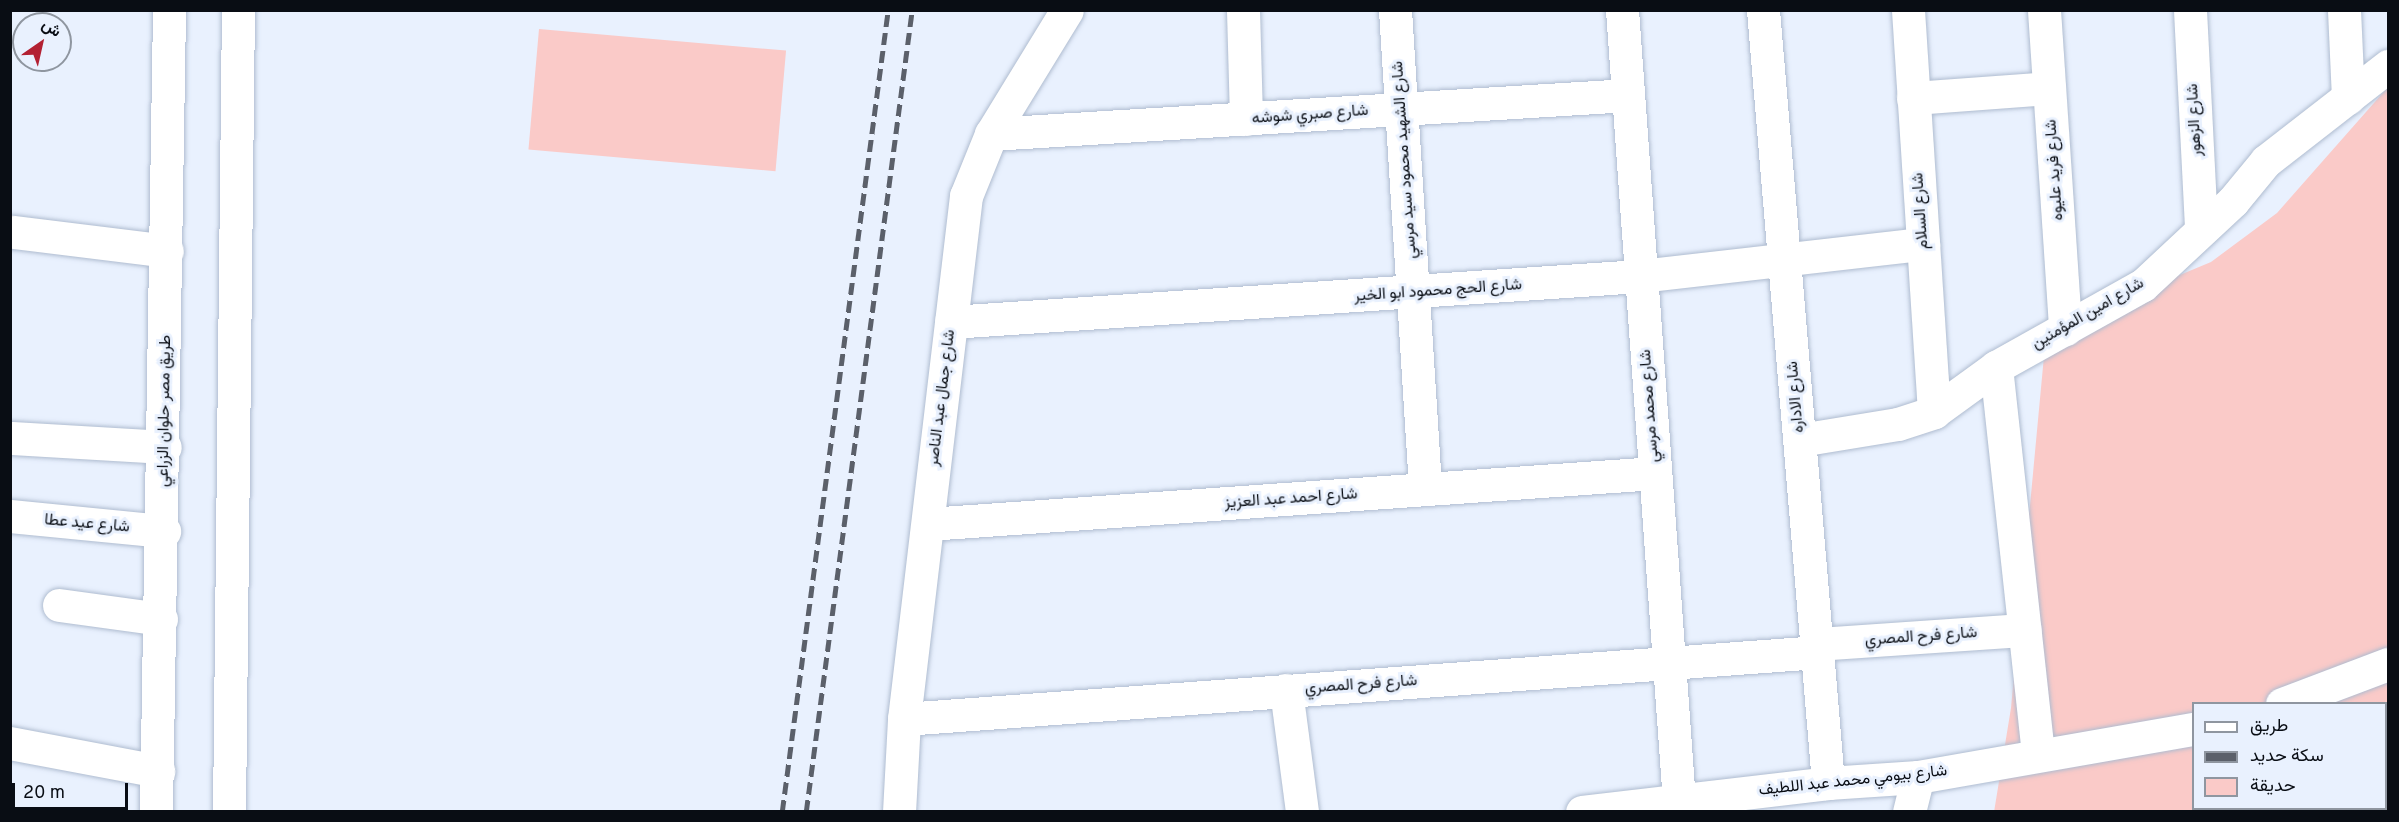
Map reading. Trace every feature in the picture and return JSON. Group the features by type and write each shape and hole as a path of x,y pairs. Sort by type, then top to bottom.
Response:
{"street":[{"name":"طريق مصر حلوان الزراعي","path":"156,812 164,531 169,10"},
{"path":"229,812 238,10"},
{"name":"شارع جمال عبد الناصر","path":"899,812 904,719 966,196 992,134 1067,10"},
{"path":"1243,10 1246,119"},
{"name":"شارع الشهيد محمود سيد مرسي","path":"1395,10 1425,489"},
{"name":"شارع محمد مرسي","path":"1622,10 1679,801"},
{"name":"شارع الاداره","path":"1763,10 1828,783"},
{"name":"شارع السلام","path":"1908,10 1934,412"},
{"name":"شارع فريد عليوه","path":"2044,10 2065,329"},
{"name":"شارع الزهور","path":"2190,10 2201,229"},
{"path":"2344,10 2348,98"},
{"name":"شارع امين المؤمنين","path":"1800,440 1898,424 1934,412 1996,367 2143,285 2233,201 2266,161 2388,66"},
{"path":"1913,98 2049,87"},
{"name":"شارع صبري شوشه","path":"992,134 1628,95"},
{"path":"13,232 167,251"},
{"name":"شارع الحج محمود ابو الخير","path":"951,322 1413,294 1640,276 1923,244"},
{"path":"1996,367 2038,755"},
{"path":"12,438 165,447"},
{"name":"شارع احمد عبد العزيز","path":"928,524 1655,473"},
{"name":"شارع عيد عطا","path":"10,516 164,531"},
{"path":"59,605 161,619"},
{"name":"شارع فرح المصري","path":"904,719 1669,663 2025,630"},
{"path":"2287,702 2388,664"},
{"path":"1286,690 1302,812"},
{"name":"شارع بيومي محمد عبد اللطيف","path":"1582,812 1828,783 1918,777 2192,729"},
{"path":"10,743 158,771"},
{"path":"1909,812 1918,777"}],"green space":[{"path":"539,29 786,51 776,171 528,150"},
{"path":"2388,87 2388,811 1994,812 2011,708 2044,356 2163,282 2211,262 2277,213"}],"railway":[{"path":"782,812 888,10"},
{"path":"806,812 912,10"}]}
